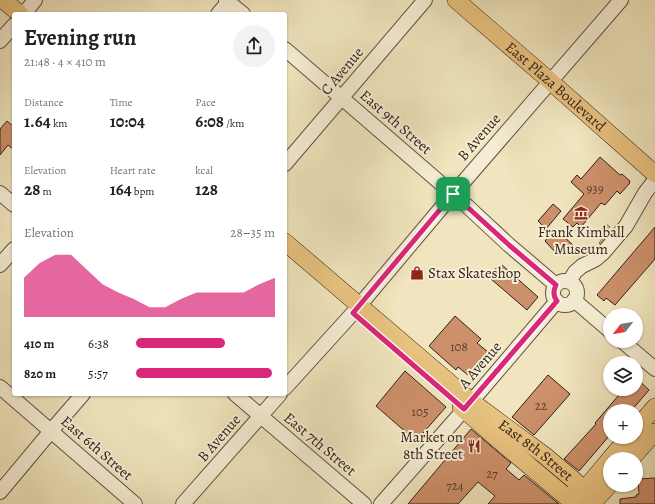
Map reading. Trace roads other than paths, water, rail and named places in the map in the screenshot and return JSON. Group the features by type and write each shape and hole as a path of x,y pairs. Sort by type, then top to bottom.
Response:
{"main road":[{"path":"3,0 18,12"},
{"name":"East Plaza Boulevard","path":"456,0 655,174"},
{"path":"0,11 12,22"},
{"name":"East 8th Street","path":"287,244 356,309 468,405 544,455 576,482 584,502"},
{"name":"East 8th Street","path":"287,259 356,309"},
{"path":"643,421 655,408"},
{"path":"637,452 655,432"},
{"path":"616,452 623,444"},
{"path":"584,502 603,471"},
{"path":"584,502 603,489"}],"street":[{"path":"26,12 35,0"},
{"name":"C Avenue","path":"287,162 425,0"},
{"name":"B Avenue","path":"287,386 356,309 453,194 621,0"},
{"path":"220,12 228,1 241,12"},
{"path":"0,41 12,26"},
{"name":"East 9th Street","path":"287,51 453,194 509,245 562,283"},
{"path":"562,283 572,283 576,290 576,297 568,304 557,301 554,295 554,288 582,266 596,259 603,253 626,226 645,193 655,180"},
{"path":"0,193 12,203"},
{"path":"0,265 12,250"},
{"path":"574,300 603,325"},
{"name":"A Avenue","path":"381,504 557,301"},
{"path":"630,348 655,369"},
{"name":"East 6th Street","path":"0,387 135,504"},
{"path":"0,492 81,396"},
{"name":"East 7th Street","path":"237,396 364,504"},
{"name":"B Avenue","path":"183,504 278,396"}],"place":[{"name":"Frank Kimball Museum","path":"581,213"},
{"name":"Stax Skateshop","path":"417,273"},
{"name":"Market on 8th Street","path":"474,446"}]}
